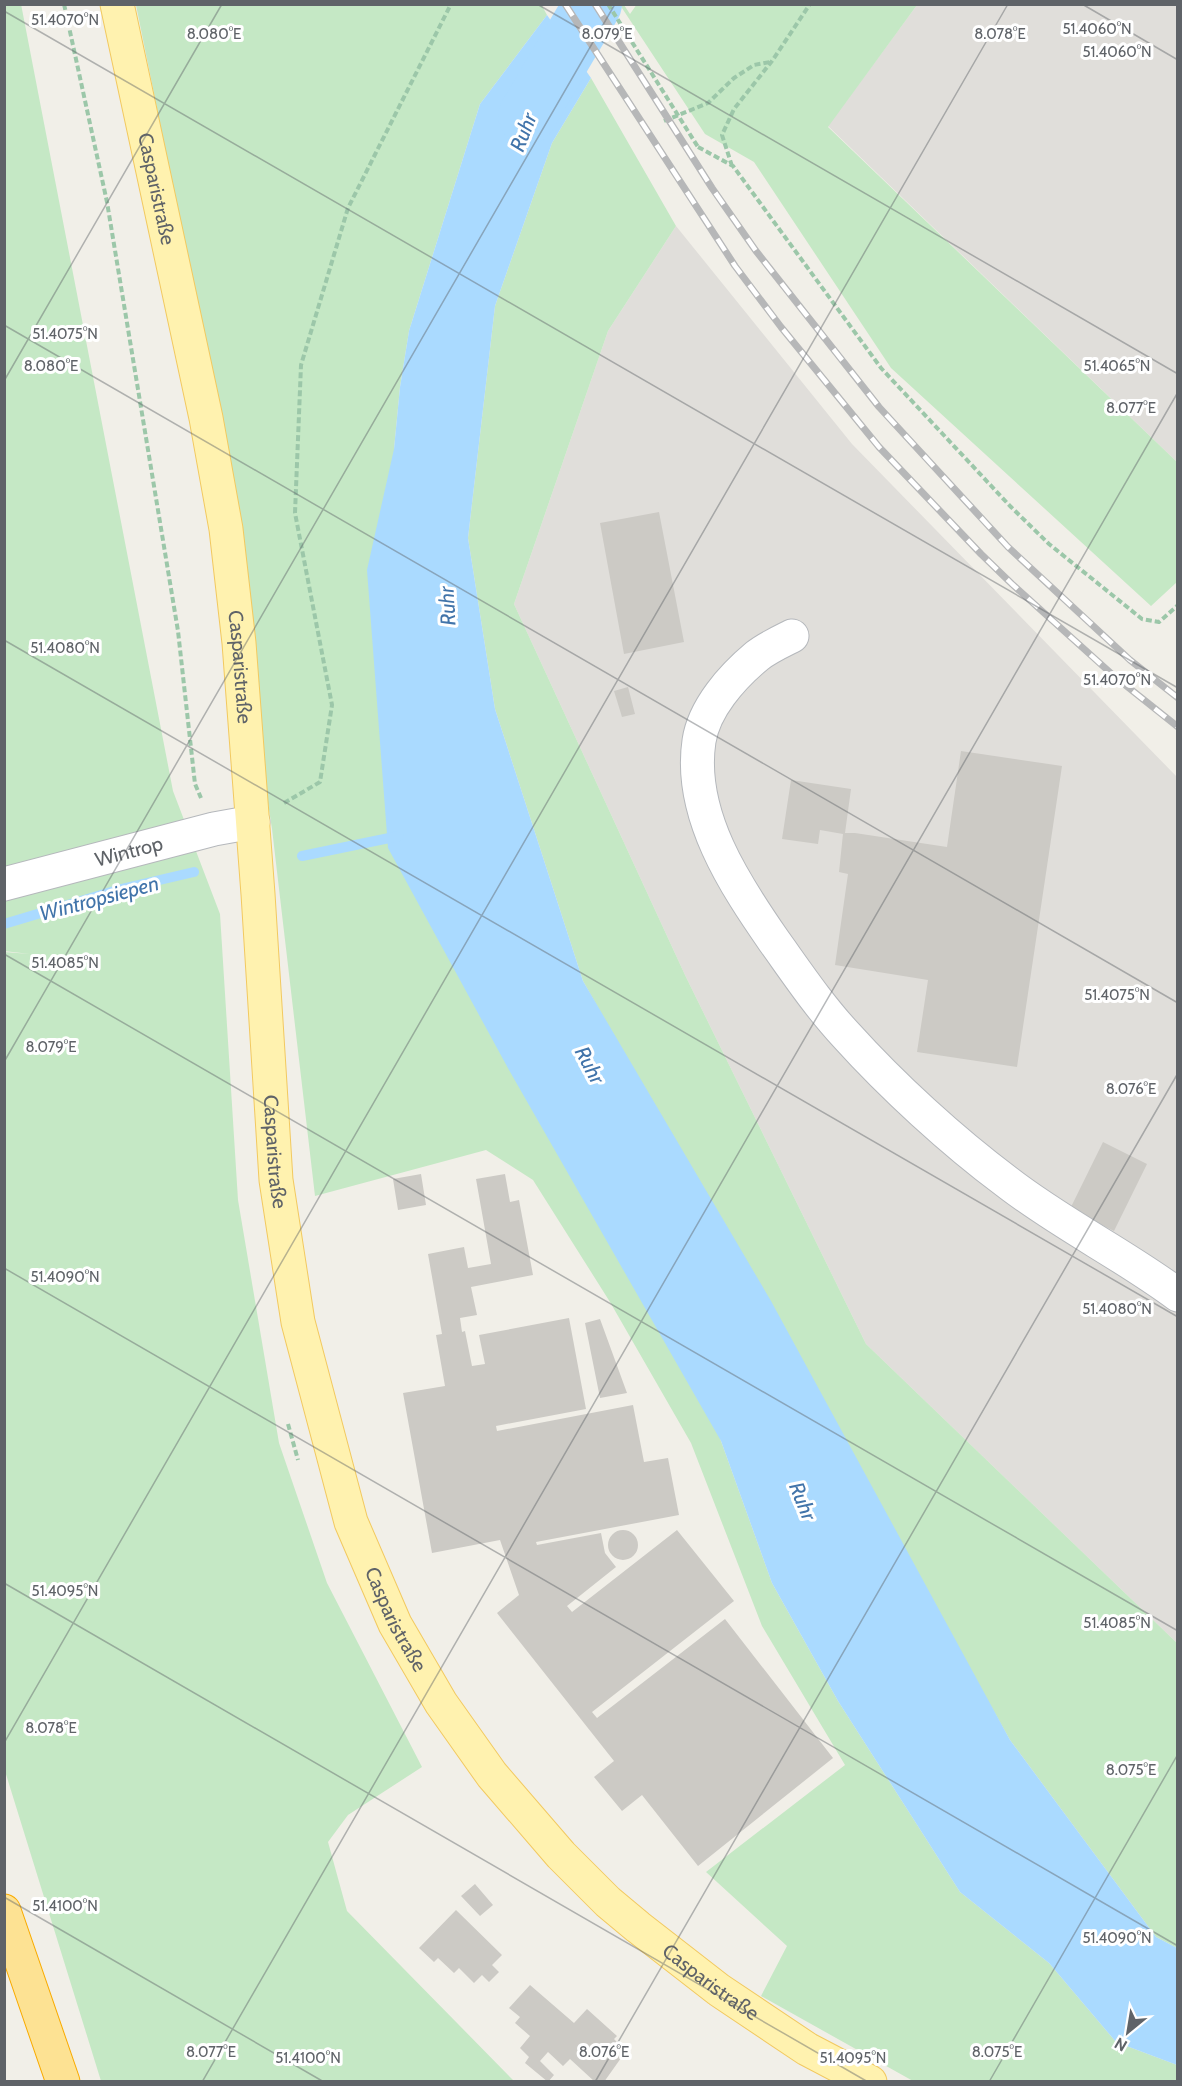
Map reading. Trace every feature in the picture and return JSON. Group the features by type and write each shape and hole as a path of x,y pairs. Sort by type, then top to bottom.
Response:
{"highway":[{"path":"4,1911 63,2082"}],"main road":[{"name":"Casparistraße","path":"117,4 206,418 226,529 239,643 253,822 276,1180 298,1322 351,1522 395,1624 441,1703 492,1775 561,1856 638,1928 729,1996 807,2049 870,2082"}],"street":[{"path":"792,636 757,656 736,676 714,704 703,725 699,742 699,775 704,809 718,849 742,895 821,1006 846,1035 904,1093 1008,1183 1178,1295"},
{"name":"Wintrop","path":"4,884 214,829 253,822"}],"path":[{"path":"253,822 320,782 332,705 295,513 301,365 348,208 451,4"},
{"path":"608,4 698,147 732,166"},
{"path":"810,4 734,109 722,135 732,166 881,368 1048,544 1142,619 1159,622 1178,605"},
{"path":"664,121 708,103 754,65 770,62"}],"shaded area":[{"path":"917,5 1177,5 1177,462 828,126"},
{"path":"676,226 852,444 1177,777 1177,1643 866,1344 685,975 514,604 608,331"}],"green space":[{"path":"21,4 173,791 220,914 238,1200 279,1443 327,1583 422,1767 348,1815 328,1842 347,1911 514,2081 101,2081 5,1771 4,952 30,954 4,951 4,5"},
{"path":"541,4 547,15 480,104 409,331 400,387 394,449 721,1441 772,1583 838,1701 960,1892 1049,1963 1116,2042 1177,2065 1177,2081 913,2081 761,1996 787,1946 706,1872 845,1765 762,1626 691,1443 610,1302 533,1180 486,1150 315,1196 272,829 172,182 136,5"},
{"path":"637,4 917,5 828,127 1177,462 1177,582 1151,606 891,368 754,162 705,134 620,5 624,5 630,14"},
{"path":"591,78 676,226 608,331 514,604 685,975 866,1344 1177,1643 1177,1948 1156,1937 1010,1740 583,981 495,709 468,538 495,306 552,143"}],"water":[{"path":"547,15 591,78 552,143 495,306 468,538 495,709 583,981 771,1301 1010,1740 1156,1937 1177,1948 1177,2065 1116,2042 1049,1963 960,1892 838,1701 772,1583 721,1441 509,1070 388,848 367,570 394,449 400,387 409,331 480,104"}],"building":[{"path":"659,512 684,642 624,654 600,523"},
{"path":"628,687 635,714 622,717 614,691"},
{"path":"961,751 1062,766 1017,1067 917,1052 928,980 835,965 848,874 839,872 843,834 820,830 818,844 782,839 791,780 851,789 845,833 947,847"},
{"path":"1103,1142 1147,1164 1114,1231 1070,1209"},
{"path":"421,1174 426,1205 398,1210 393,1179"},
{"path":"505,1174 510,1202 519,1200 533,1275 471,1287 477,1315 460,1318 472,1366 485,1364 479,1335 569,1318 586,1409 496,1426 497,1431 633,1405 644,1462 668,1458 679,1515 536,1542 537,1545 601,1533 605,1553 616,1567 567,1606 572,1612 677,1530 734,1601 592,1712 597,1718 725,1619 833,1758 698,1866 642,1795 622,1811 594,1777 614,1761 497,1613 519,1595 500,1540 432,1553 403,1393 445,1386 436,1335 442,1334 428,1254 464,1247 468,1268 491,1264 476,1179"},
{"path":"600,1319 627,1393 600,1398 585,1323"},
{"path":"623,1530 634,1534 638,1545 634,1556 623,1560 612,1556 608,1545 612,1534"},
{"path":"475,1884 493,1905 480,1916 461,1896"},
{"path":"456,1910 502,1955 492,1965 499,1972 489,1982 482,1975 474,1983 459,1968 454,1973 438,1958 434,1962 419,1948"},
{"path":"530,1985 574,2023 587,2009 617,2036 614,2039 626,2051 604,2082 595,2082 570,2059 563,2066 548,2052 540,2061 554,2075 548,2082 525,2063 529,2057 520,2048 530,2036 515,2023 520,2017 509,2008"}],"waterway":[{"name":"Ruhr","path":"527,116 593,4"},
{"path":"302,856 399,836"},
{"name":"Wintropsiepen","path":"4,924 121,889 194,872"}],"railway":[{"path":"565,4 735,266 781,327 879,447 1012,584 1114,676 1178,727"},
{"path":"595,4 712,188 756,251 879,407 1008,547 1130,660 1178,698"}]}
